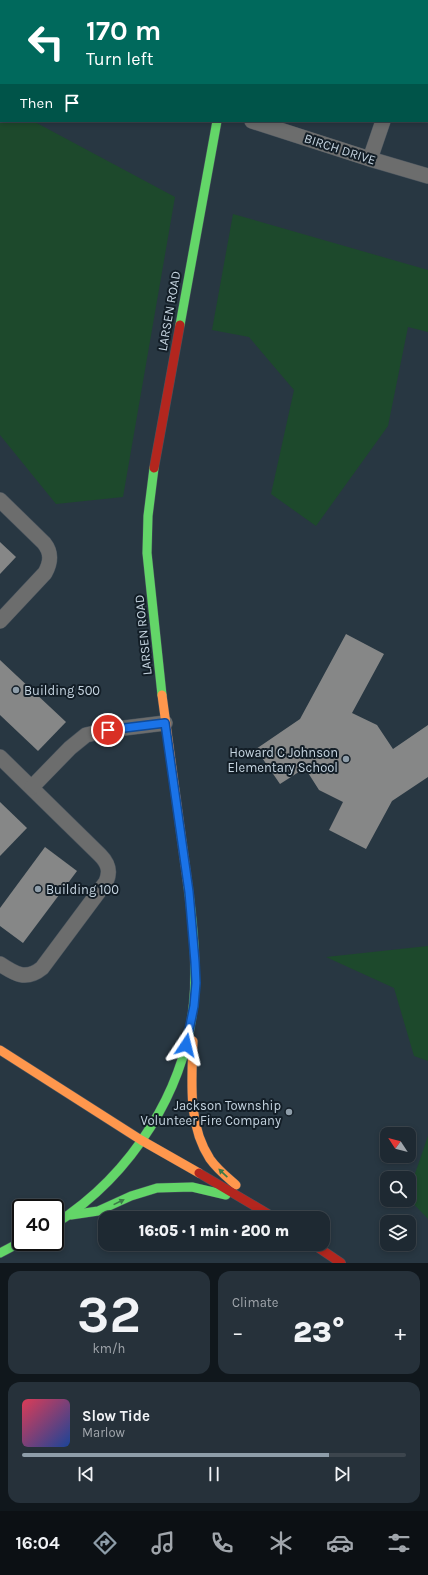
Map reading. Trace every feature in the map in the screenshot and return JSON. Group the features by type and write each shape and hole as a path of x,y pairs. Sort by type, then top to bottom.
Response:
{"street":[{"name":"LARSEN ROAD","path":"64,1218 86,1204 112,1179 141,1140 158,1112 176,1076 186,1045 194,1006 196,983 189,892 165,723 147,552 148,511 156,456 217,122"},
{"name":"BIRCH DRIVE","path":"255,122 428,176"},
{"path":"370,159 384,122"},
{"path":"0,500 44,543 48,548 50,559 49,566 44,573 0,621"},
{"path":"32,787 70,748 86,735 165,723"},
{"path":"0,757 100,854 106,861 109,872 106,882 42,968 36,972 24,976 17,974 0,964"},
{"path":"194,1006 193,1107 196,1130 203,1146 218,1169 262,1209"},
{"path":"0,1050 141,1140 265,1211"},
{"path":"68,1216 101,1210 133,1194 169,1186 214,1191 262,1209"},
{"path":"0,1253 12,1247"},
{"path":"323,1251 341,1263"}],"green space":[{"path":"0,122 35,122 175,197 123,497 56,504 0,435"},
{"path":"233,214 428,270 428,332 408,327 388,426 316,526 271,494 294,390 249,337 212,330"},
{"path":"428,946 428,1061 414,1056 394,988 326,957"},
{"path":"428,1136 428,1219 416,1206 416,1171"}],"building":[{"path":"0,542 16,557 0,574"},
{"path":"346,634 384,654 352,713 377,725 393,749 428,725 428,777 392,801 366,849 329,830 343,802 319,790 305,768 280,784 256,749 300,719"},
{"name":"Building 500","path":"0,660 66,722 38,751 0,715"},
{"path":"0,802 27,828 0,856"},
{"name":"Building 100","path":"45,847 77,871 23,943 0,926 0,908"}],"traffic: fast":[{"path":"180,325 217,122"},
{"path":"154,468 148,516 147,553 162,695"},
{"path":"64,1218 83,1204 108,1181 131,1155 151,1127 167,1097 180,1065 189,1032 195,984 194,942 188,886"},
{"path":"71,1215 98,1211 131,1196 157,1188 192,1187 226,1195"},
{"path":"0,1253 12,1247"}],"traffic: slow":[{"path":"162,695 188,886"},
{"path":"193,1041 192,1102 198,1131 210,1159 219,1170 236,1185"},
{"path":"0,1050 141,1140 199,1173"}],"traffic: jam":[{"path":"154,468 180,325"},
{"path":"199,1173 263,1211"},
{"path":"323,1251 341,1263"}],"place":[{"name":"Building 500","path":"16,690"},
{"name":"Howard C Johnson Elementary School","path":"346,759"},
{"name":"Building 100","path":"38,889"},
{"name":"Jackson Township Volunteer Fire Company","path":"289,1112"}],"route":[{"path":"108,730 165,723 189,892 195,962 196,983 194,1006 186,1045"}]}
